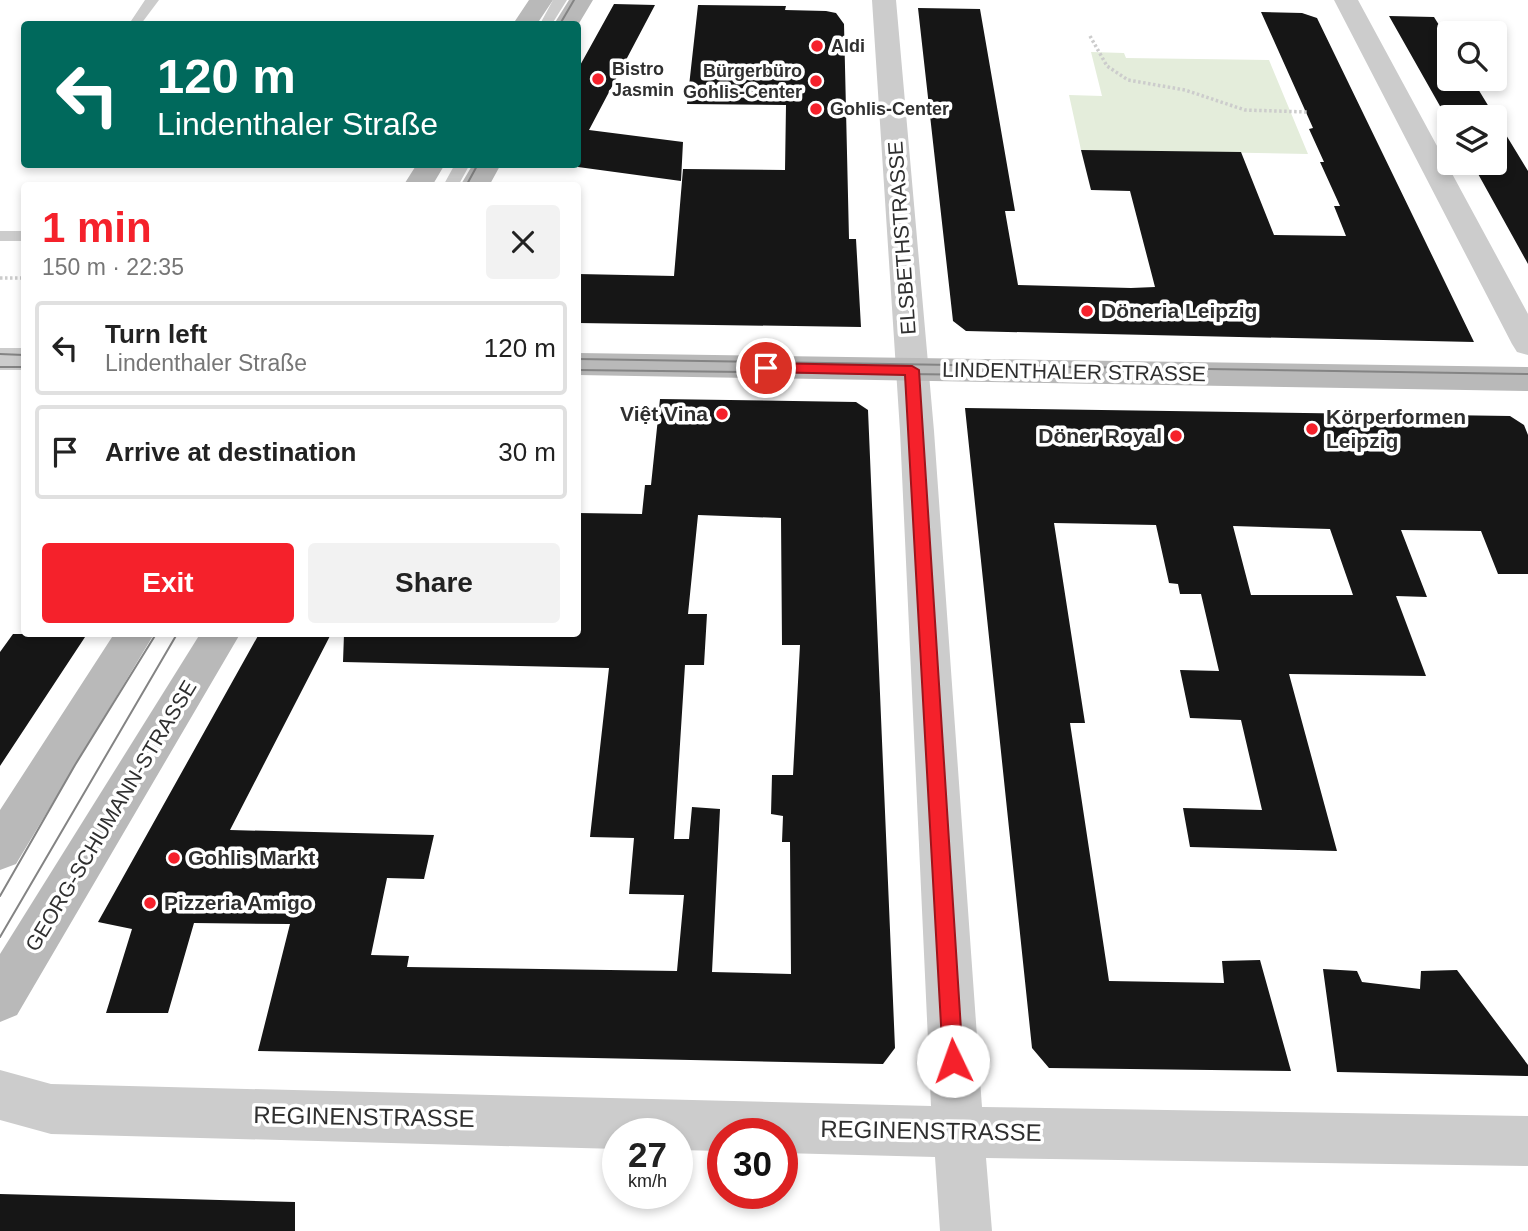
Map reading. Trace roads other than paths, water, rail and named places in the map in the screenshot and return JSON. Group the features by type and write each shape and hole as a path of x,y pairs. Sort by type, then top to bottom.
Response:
{"main road":[{"path":"527,21 541,0"},
{"path":"568,21 581,0"},
{"name":"LINDENTHALER STRASSE","path":"581,364 912,370 1051,369 1528,379"},
{"path":"0,849 133,637"},
{"name":"GEORG-SCHUMANN-STRASSE","path":"0,998 219,637"}],"street":[{"name":"ELSBETHSTRASSE","path":"884,0 912,370 958,1132 967,1231"},
{"path":"1346,0 1528,344"},
{"path":"0,359 21,359"},
{"name":"REGINENSTRASSE","path":"0,1095 51,1109 958,1132 1528,1141"}],"lane":[{"path":"137,21 152,0"},
{"path":"548,21 560,0"},
{"path":"0,236 21,236"}],"tram line":[{"path":"562,21 574,0"},
{"path":"468,182 476,168"},
{"path":"0,354 21,355"},
{"path":"581,359 1528,374"},
{"path":"0,367 21,367"},
{"path":"581,370 989,375"},
{"path":"0,896 75,765 154,637"},
{"path":"0,937 175,637"}],"place":[{"name":"Aldi","path":"817,46"},
{"name":"Bistro Jasmin","path":"598,79"},
{"name":"Bürgerbüro Gohlis-Center","path":"816,81"},
{"name":"Gohlis-Center","path":"816,109"},
{"name":"Döneria Leipzig","path":"1087,311"},
{"name":"Việt Vina","path":"722,414"},
{"name":"Körperformen Leipzig","path":"1312,429"},
{"name":"Döner Royal","path":"1176,436"},
{"name":"Gohlis Markt","path":"174,858"},
{"name":"Pizzeria Amigo","path":"150,903"}]}
